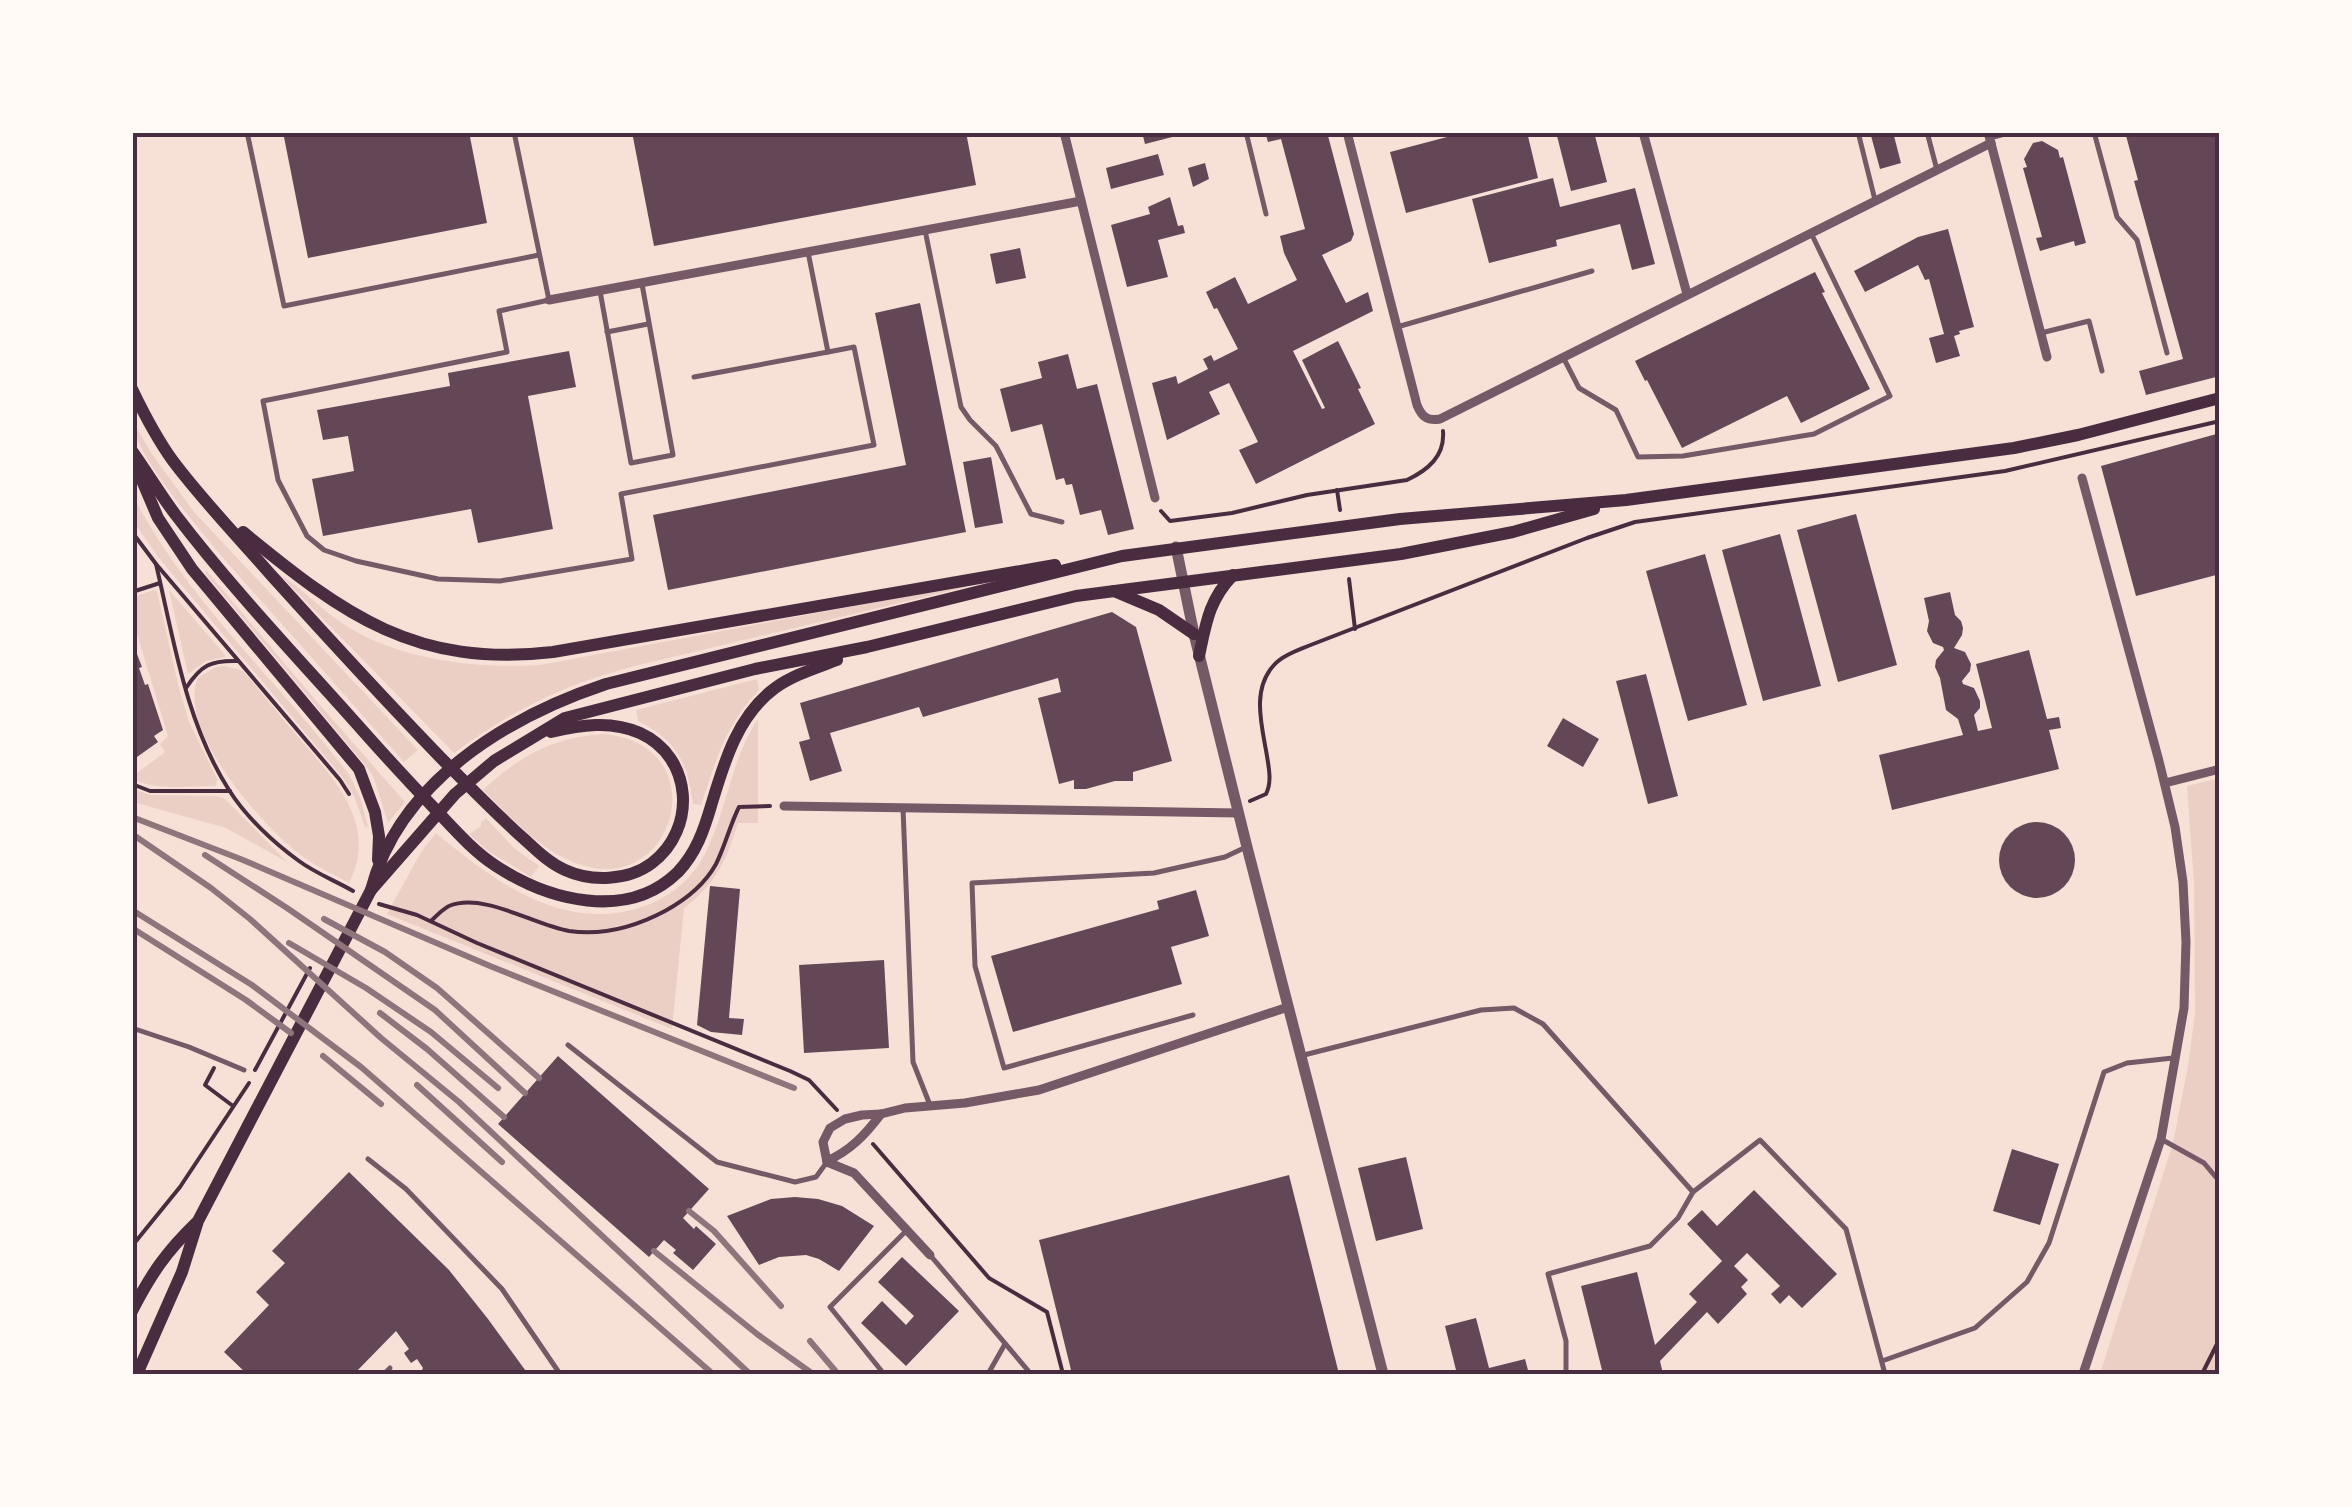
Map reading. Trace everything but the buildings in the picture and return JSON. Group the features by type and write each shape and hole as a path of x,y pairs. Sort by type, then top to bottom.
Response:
{"main road":[{"path":"132,389 172,459 208,504 425,741 547,860 587,877 608,878 649,866 676,838 684,802 677,767 639,732 599,724 541,734 525,741"},
{"path":"208,504 288,570 342,608 406,640 476,655 515,657 1025,569 1400,519 1626,500 2014,448 2220,398"},
{"path":"132,451 174,513 252,606 463,839 493,865 570,899 592,902 635,897 676,875 701,838 724,765 752,710 775,688 796,676 867,647"},
{"path":"132,460 158,518 192,569 359,769 375,812 379,836 378,863 370,895"},
{"path":"137,1374 182,1272 198,1222 370,895 455,794 525,741 566,718 611,704 1026,607 1112,590 1401,554 1512,532 1626,500"},
{"path":"378,863 415,806 438,780 480,745 544,708 606,684 1122,556"},
{"path":"1199,656 1215,596 1233,575"},
{"path":"1112,590 1159,610 1194,634"},
{"path":"132,1311 151,1275 198,1222"},
{"path":"148,1374 149,1344"}],"street":[{"path":"1064,132 1155,498"},
{"path":"1347,132 1421,414 1427,419 1440,419 1937,170 1990,138 2048,357"},
{"path":"1643,132 1688,294"},
{"path":"548,300 1082,201"},
{"path":"2082,478 2175,827 2184,897 2184,1008 2161,1139 2082,1374"},
{"path":"1176,548 1199,656 1383,1374"},
{"path":"2164,783 2220,768"},
{"path":"784,806 1238,808"},
{"path":"826,1162 822,1142 830,1128 845,1119 1039,1090 1288,1006"},
{"path":"826,1162 846,1152 864,1136 880,1114"},
{"path":"826,1162 854,1173 930,1255"}],"lane":[{"path":"247,132 284,306 539,255"},
{"path":"514,132 548,300 498,311 507,352 264,401 278,480 308,536 324,550 356,560 438,578 500,581 632,558 620,494 874,445 854,347 694,377"},
{"path":"1246,132 1266,214"},
{"path":"1858,132 1875,200"},
{"path":"1926,132 1937,170"},
{"path":"1990,138 2012,132"},
{"path":"2094,132 2117,217 2137,240 2167,353"},
{"path":"925,230 961,407 996,446 1031,514 1062,522"},
{"path":"1563,357 1579,388 1616,410 1638,457 1683,456 1814,434 1890,396 1811,232"},
{"path":"808,252 828,352"},
{"path":"1397,327 1592,271"},
{"path":"600,291 631,463 673,455 642,283"},
{"path":"2041,333 2089,321 2102,371"},
{"path":"607,332 649,324"},
{"path":"903,808 913,1062 930,1106"},
{"path":"1193,1015 1004,1068 975,966 972,884 1154,873 1225,857 1247,847"},
{"path":"1300,1056 1482,1010 1514,1008 1544,1024 1693,1192"},
{"path":"132,1028 244,1070"},
{"path":"568,1045 716,1162 795,1182 816,1177 826,1162"},
{"path":"1882,1361 1975,1328 2027,1282 2049,1243 2104,1072 2127,1063 2176,1058"},
{"path":"2161,1139 2204,1163 2220,1182"},
{"path":"1566,1374 1566,1341 1548,1274 1650,1246 1678,1218 1693,1192 1760,1140 1846,1229 1886,1374"},
{"path":"368,1159 406,1189 502,1289 560,1374"},
{"path":"884,1374 830,1307 907,1230"},
{"path":"930,1255 1031,1374"},
{"path":"988,1374 1005,1344"},
{"path":"384,1374 390,1368"}],"path":[{"path":"1155,498 1170,521 1407,480 1422,473 1442,451 1440,419"},
{"path":"1238,808 1266,794 1270,786 1259,704 1262,687 1275,662 1354,628 1635,522 2005,471 2220,421"},
{"path":"1337,490 1341,515"},
{"path":"132,532 353,800"},
{"path":"156,564 198,728 230,792 302,864 354,891"},
{"path":"1348,573 1354,628"},
{"path":"132,592 160,583"},
{"path":"186,688 196,673 210,663 238,661"},
{"path":"132,784 150,791 230,792"},
{"path":"346,900 356,882"},
{"path":"370,895 386,907 417,915 790,1071 808,1080 845,1119"},
{"path":"132,1246 180,1187 248,1083 309,969"},
{"path":"205,1085 233,1106"},
{"path":"864,1136 989,1278 1047,1312 1064,1374"},
{"path":"2202,1374 2220,1338"}],"shaded area":[{"path":"132,420 194,512 418,750 404,762 200,530 152,467"},
{"path":"132,494 154,533 206,605 350,776 368,826 365,827 343,778 159,558 133,521"},
{"path":"206,570 405,802 388,823 373,776"},
{"path":"279,574 339,621 385,645 436,659 515,666 540,665 967,587 609,673 540,700 454,753"},
{"path":"154,590 189,722 217,779 216,786 162,786 133,779 165,752 160,744 168,736 133,621 133,597"},
{"path":"169,590 225,657 206,661 188,674"},
{"path":"225,666 243,671 326,770 348,804 359,842 349,883 307,860 266,823 211,749 194,699 198,678"},
{"path":"757,679 759,690 730,730 701,805 693,804 678,754 662,736 638,721 636,710"},
{"path":"758,719 758,823 738,823 719,870 705,890 684,908 672,1029 387,914 436,833 508,886 562,909 590,914 620,912 659,900 689,877 705,854 741,751"},
{"path":"604,734 640,744 662,765 672,790 670,818 658,843 637,861 608,869 560,856 525,830 483,790 538,750 569,739"},
{"path":"2219,778 2219,1374 2100,1374 2173,1143 2188,1066 2195,1013 2194,884 2187,786"},
{"path":"133,789 151,795 225,799 287,862 226,828 133,802"},
{"path":"486,818 514,848 539,866 531,877 488,851 469,834"}],"railway":[{"path":"132,817 794,1088"},
{"path":"132,834 250,919 381,1038 459,1102 750,1374"},
{"path":"205,855 435,1010 525,1093"},
{"path":"132,910 252,985 361,1067 713,1374"},
{"path":"324,919 385,952 437,988 539,1078"},
{"path":"132,928 291,1033"},
{"path":"289,943 431,1032 498,1088"},
{"path":"380,1013 504,1117"},
{"path":"323,1056 381,1104"},
{"path":"417,1085 502,1162"},
{"path":"689,1211 714,1231 781,1306"},
{"path":"654,1251 813,1374"},
{"path":"810,1341 838,1374"}]}
